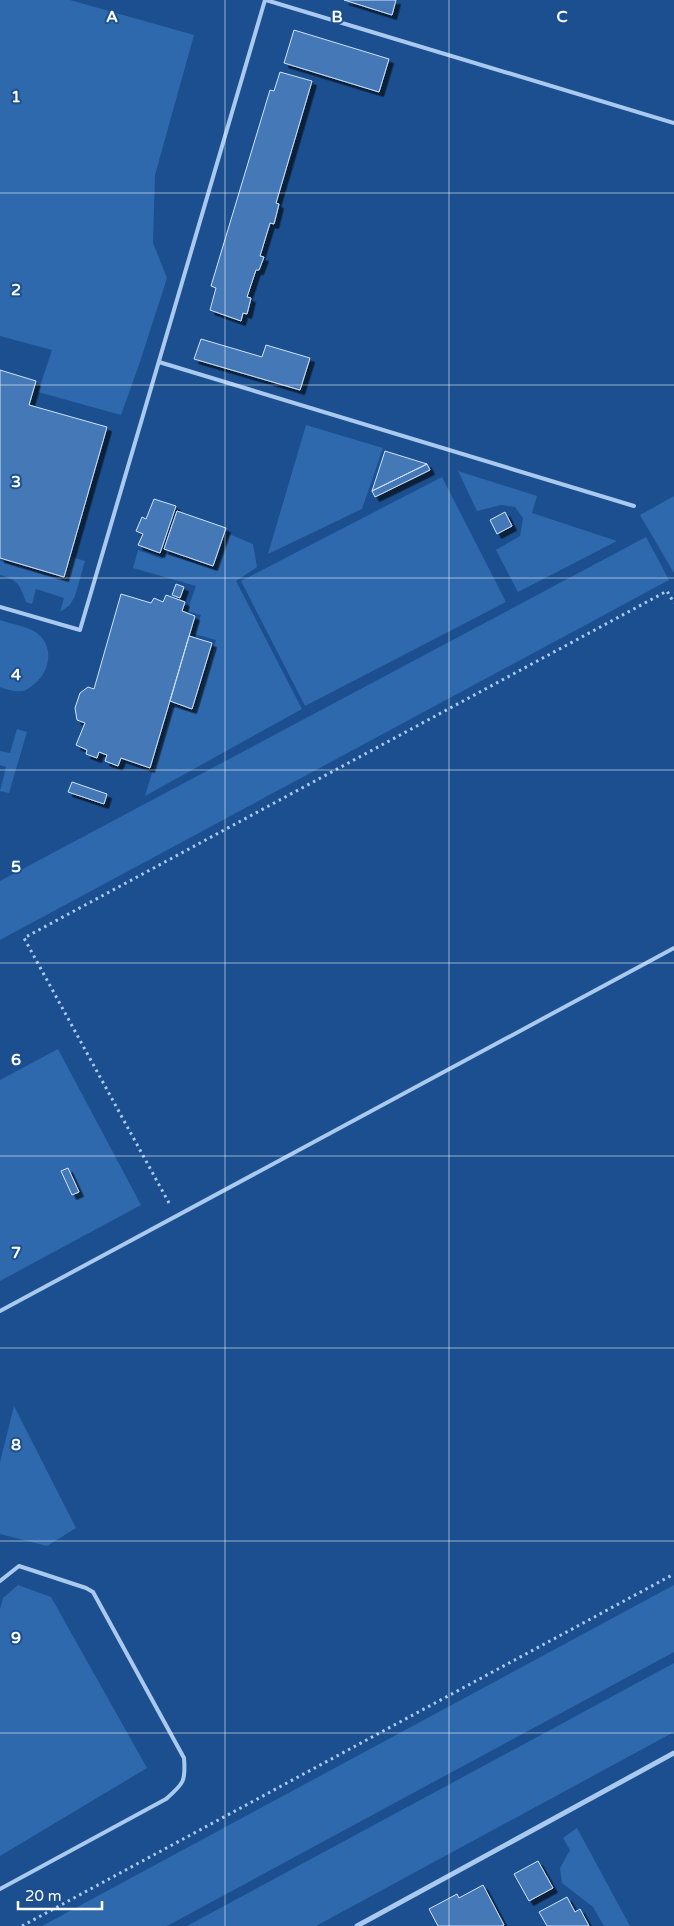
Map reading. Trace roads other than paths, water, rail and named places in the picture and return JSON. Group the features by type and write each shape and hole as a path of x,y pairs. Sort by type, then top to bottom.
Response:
{"street":[{"path":"357,1926 674,1753"}],"lane":[{"path":"0,607 80,630 265,0 674,123"},
{"path":"159,362 634,506"},
{"path":"0,1311 674,948"},
{"path":"0,1581 19,1566 93,1592 184,1758 186,1775 182,1785 166,1799 0,1889"}]}
